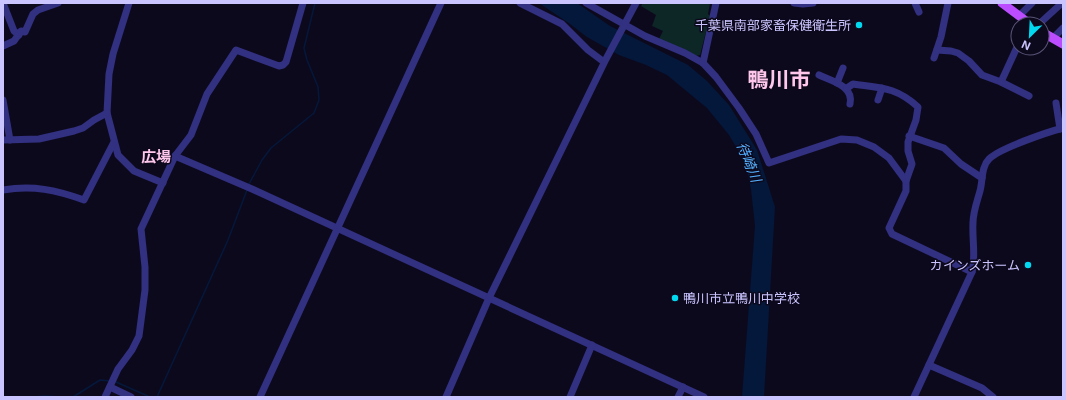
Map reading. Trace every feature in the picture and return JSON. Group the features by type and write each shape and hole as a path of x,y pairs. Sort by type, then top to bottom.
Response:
{"main road":[{"path":"1002,3 1019,16"},
{"path":"1050,36 1063,44"}],"street":[{"path":"3,46 14,41 21,31 25,32 33,14 38,10 58,3"},
{"path":"129,3 113,54 109,74 107,113 118,155 134,171 163,182"},
{"path":"105,397 118,369 132,350 139,336 145,290 145,267 141,229 176,156 191,135 207,94 236,50 279,66 283,66 286,62 303,3"},
{"path":"260,397 440,3"},
{"path":"520,3 562,24 588,50 605,60"},
{"path":"586,3 623,26 685,53 703,63 716,77 739,108 756,134 769,163 832,142 849,139 866,144 881,151 889,158 906,181"},
{"path":"446,397 489,298 605,60 636,3"},
{"path":"703,63 716,3"},
{"path":"794,3 813,3"},
{"path":"915,3 919,12"},
{"path":"934,58 941,37 948,3"},
{"path":"1019,16 1032,3"},
{"path":"1048,16 1062,3"},
{"path":"4,7 14,31 19,35"},
{"path":"1053,38 1063,28"},
{"path":"937,50 958,53 969,61 982,75 1001,82 1029,96"},
{"path":"1001,82 1013,56"},
{"path":"837,83 843,68"},
{"path":"819,75 847,88 852,98 850,104"},
{"path":"847,88 853,84 893,90 912,102 918,108 916,120 909,136 907,146 912,164 906,181 906,191 889,228 892,234 972,272"},
{"path":"878,100 882,88"},
{"path":"3,100 7,140 38,139 74,131 107,113"},
{"path":"914,397 975,263 972,224 975,206 981,189 984,167 990,158 1014,145 1061,128 1056,103"},
{"path":"909,136 944,148 961,164 982,178"},
{"path":"3,190 22,188 46,189 84,200 114,142"},
{"path":"176,156 252,189 704,397"},
{"path":"570,397 592,345"},
{"path":"929,365 982,388 993,397"},
{"path":"111,383 131,397"},
{"path":"678,397 683,387"}],"green space":[{"path":"643,3 710,3 708,14 710,16 700,55 696,56 659,39 663,31 652,26 656,15 641,6"}],"water":[{"name":"待崎川","path":"539,3 577,3 610,26 688,65 707,81 729,105 757,150 775,207 764,397 742,397 755,226 751,189 745,162 729,135 707,108 667,75 619,55 587,37"}],"waterway":[{"path":"249,184 262,160 271,148 314,113 319,100 318,87 307,60 304,48 315,3"},
{"path":"157,397 228,240 247,190"},
{"path":"73,397 100,380 110,381"},
{"path":"116,382 150,397"},
{"path":"34,397 61,397"}],"place":[{"name":"千葉県南部家畜保健衛生所","path":"859,25"},
{"name":"カインズホーム","path":"1028,265"},
{"name":"鴨川市立鴨川中学校","path":"675,298"}],"district":[{"name":"鴨川市","path":"779,80"},
{"name":"広場","path":"156,157"}]}
